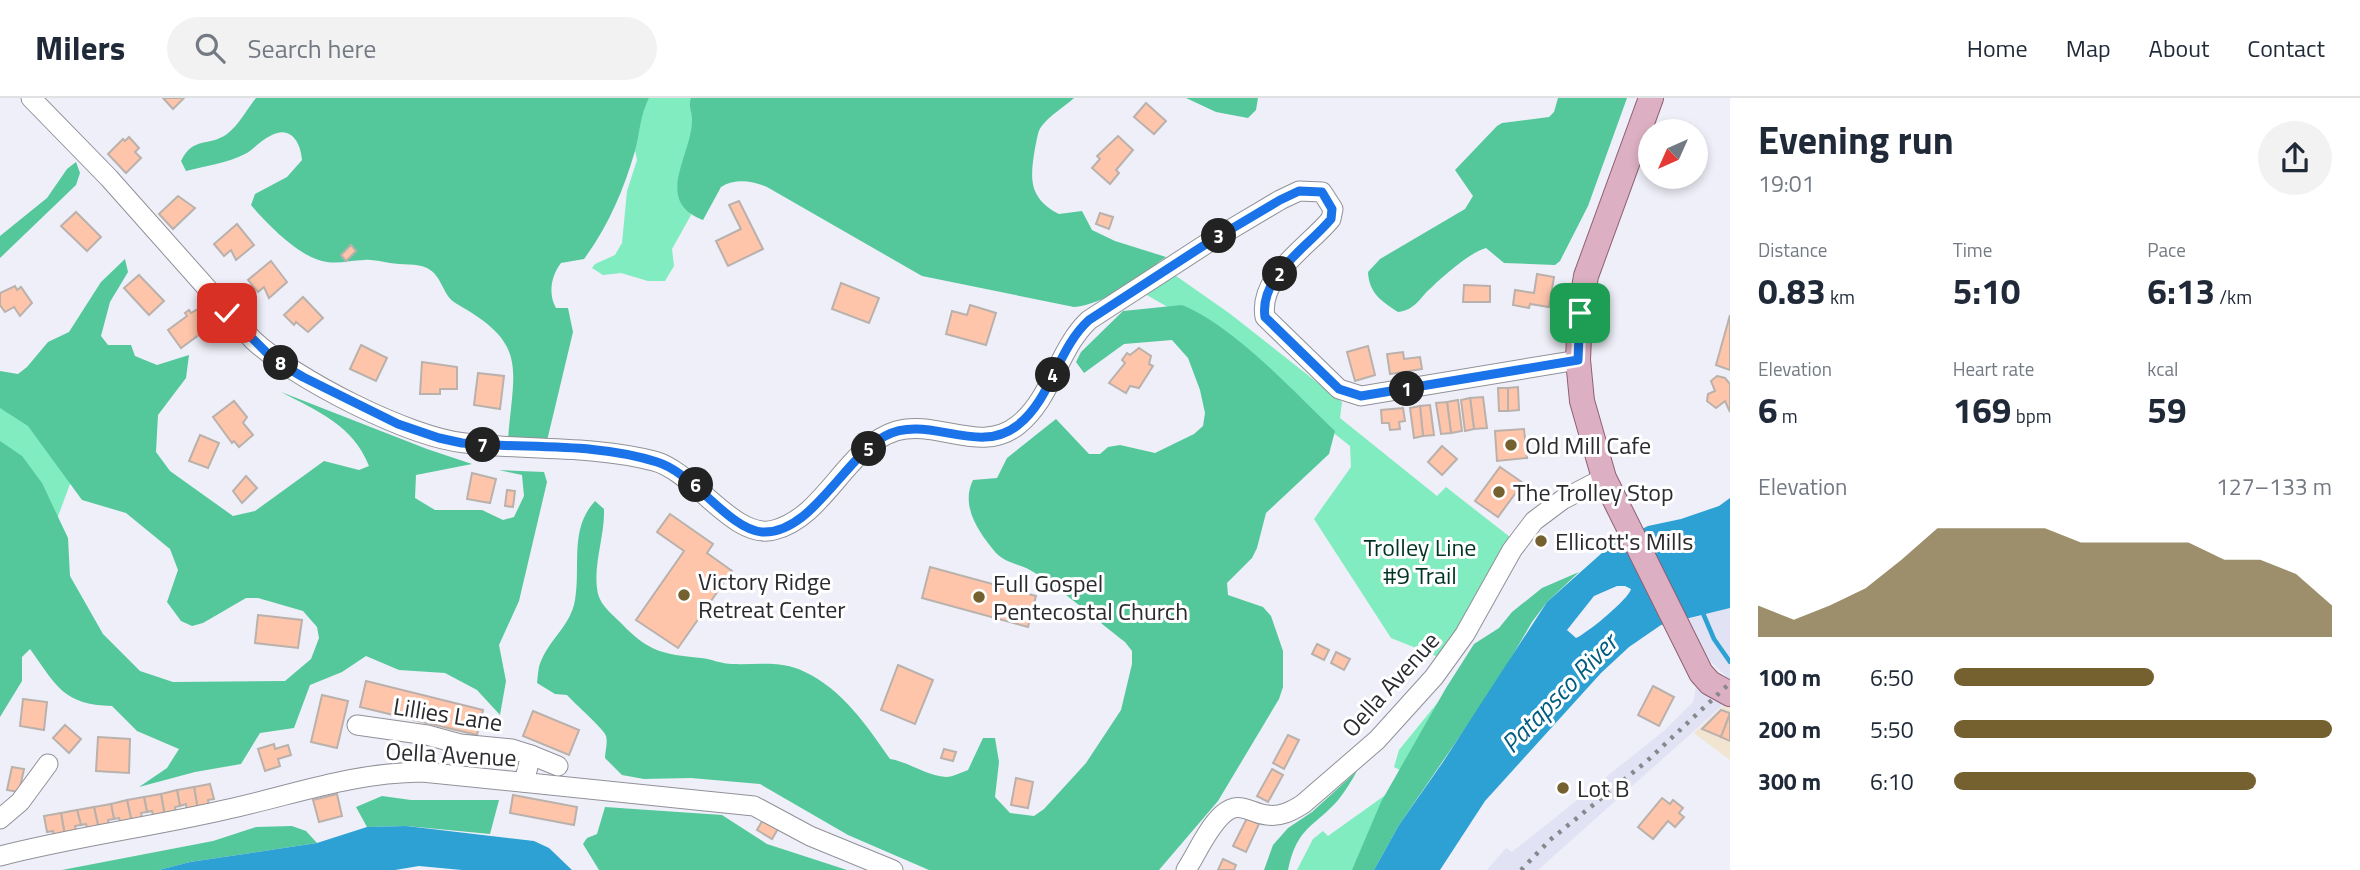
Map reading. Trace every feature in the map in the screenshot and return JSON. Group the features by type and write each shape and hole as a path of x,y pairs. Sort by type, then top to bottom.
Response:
{"main road":[{"path":"1651,98 1586,276 1580,313 1578,360 1582,401 1604,478 1622,519 1688,648 1710,683 1730,694"}],"street":[{"path":"31,98 109,178 253,341 274,360 398,424 439,438 482,445 613,452 659,462 692,482 744,526 759,532 772,531 799,519 873,444 894,431 922,428 980,438 1000,435 1016,427 1030,414 1081,327 1120,298 1180,260 1299,191 1322,192 1332,209 1331,219 1272,283 1265,296 1265,317 1339,389 1361,396 1578,360"},
{"name":"Oella Avenue","path":"1186,870 1211,828 1228,810 1243,807 1265,815 1289,812 1303,804 1377,740 1434,677 1465,634 1512,550 1534,521 1562,500 1604,478"},
{"name":"Lillies Lane","path":"357,725 427,735 460,744 512,749 558,766"},
{"name":"Lillies Lane","path":"524,782 531,755"},
{"path":"0,819 32,788 48,764"},
{"name":"Oella Avenue","path":"0,856 226,810 299,789 384,773 422,772 754,806 810,836 893,870"}],"shaded area":[{"path":"1730,608 1730,680 1710,661 1688,619"},
{"path":"1696,687 1723,705 1538,870 1487,870 1506,848 1512,852 1665,730 1693,702"},
{"path":"1730,700 1730,760 1694,733"}],"green space":[{"path":"256,98 649,98 631,165 608,221 584,259 561,263 553,279 551,291 554,303 556,308 568,308 573,332 546,445 508,439 513,375 506,345 480,318 452,300 432,272 419,265 374,260 332,262 317,259 285,240 251,205 255,194 287,177 302,160 294,137 285,132 279,133 268,137 238,157 186,171 181,161 186,153 196,145 227,134"},
{"name":"Trolley Line #9 Trail","path":"649,98 719,98 1159,264 1229,313 1342,402 1340,418 1437,496 1446,487 1510,537 1441,658 1391,638 1314,519 1351,467 1350,446 1212,337 1173,310 1117,278 760,176 678,194 691,215 672,249 674,266 665,281 648,281 621,273 603,275 592,268 615,255 622,243 627,191 637,160 635,150 641,113"},
{"path":"691,98 1074,98 1048,119 1039,132 1032,169 1036,194 1059,214 1082,211 1092,230 1115,241 1166,257 1111,295 1087,305 1074,307 922,276 756,183 738,181 721,187 703,220 688,212 680,201 677,189 691,133"},
{"path":"1186,98 1258,98 1256,110 1248,118 1216,112"},
{"path":"1558,98 1627,98 1588,206 1560,261 1555,265 1504,263 1486,248 1458,264 1409,309 1398,312 1381,300 1373,291 1368,272 1380,259 1465,209 1473,196 1455,170 1497,126 1502,123 1549,117 1554,112"},
{"path":"76,162 80,173 76,185 0,258 0,236 47,198 67,169"},
{"path":"125,259 128,272 110,302 101,336 108,345 131,345 135,356 157,365 189,355 186,378 158,415 156,452 170,471 233,516 255,511 324,461 359,470 369,466 354,440 344,430 320,413 281,392 472,464 416,475 415,498 435,510 482,510 503,520 514,517 524,496 522,475 499,470 544,472 547,482 519,601 499,645 506,681 500,715 477,690 445,673 399,670 366,656 342,672 310,685 294,728 260,733 241,764 195,772 139,787 167,768 179,749 137,731 112,706 82,702 62,691 30,649 22,657 22,681 0,717 0,441 22,456 42,483 68,538 70,576 103,634 140,671 173,682 285,681 311,659 319,638 317,627 303,611 258,598 246,598 203,623 192,626 181,621 167,602 178,570 170,549 126,513 82,500 28,426 0,408 0,371 18,374 48,342 69,332 101,282"},
{"path":"1182,305 1222,328 1242,344 1335,431 1329,454 1266,513 1252,558 1227,583 1228,595 1263,607 1271,616 1283,651 1283,687 1279,699 1218,801 1159,870 929,870 848,835 760,784 691,778 644,779 622,775 605,758 607,738 600,728 567,695 555,694 537,683 539,666 545,653 573,609 577,587 579,536 587,512 595,501 604,509 597,573 598,594 608,610 648,646 666,653 728,664 778,664 805,672 843,699 890,759 939,776 949,777 968,770 983,738 995,738 999,762 995,797 1010,813 1034,816 1044,809 1086,763 1121,710 1132,664 1132,651 1125,642 1054,586 996,553 973,519 970,490 973,480 997,478 1007,458 1056,419 1089,454 1100,454 1108,447 1120,445 1155,453 1194,434 1203,426 1205,413 1200,390 1188,358 1172,340 1124,344 1084,373 1076,362 1081,352 1123,311"},
{"path":"0,403 80,457 0,673"},
{"path":"1579,572 1547,602 1532,622 1497,682 1399,825 1374,870 1352,870 1381,802 1474,644 1499,628 1512,612 1542,588"},
{"path":"1443,696 1374,870 1297,870 1313,839 1323,831 1328,836 1396,786 1404,772 1394,767 1399,750"},
{"path":"1357,771 1339,799 1308,828 1296,844 1288,870 1264,870 1273,845 1288,828 1312,812"},
{"path":"382,796 411,800 499,800 490,834 406,826 367,827 356,807"},
{"path":"605,807 722,815 767,844 847,870 599,870 583,844 587,838 597,834"},
{"path":"292,826 306,831 317,843 190,862 159,870 62,870 213,841 256,827"}],"water":[{"name":"Patapsco River","path":"1730,498 1730,608 1661,625 1629,647 1601,673 1485,801 1440,870 1374,870 1399,825 1547,602 1612,544 1648,526 1681,519 1719,506","holes":["1617,586 1631,589 1628,594 1589,630 1576,638 1567,630 1594,596"]},
{"path":"406,826 534,841 549,848 572,870 462,870 419,866 395,870 159,870 190,862 317,843 367,827"}],"building":[{"path":"163,98 184,98 173,109"},
{"path":"1146,103 1166,121 1154,134 1134,117"},
{"path":"1118,136 1133,150 1116,170 1119,173 1110,184 1092,168 1100,159 1097,156"},
{"path":"129,137 139,148 135,152 141,158 126,173 108,154 123,139 125,141"},
{"path":"178,196 195,208 173,229 159,214"},
{"path":"739,201 763,249 728,266 716,241 741,229 729,205"},
{"path":"76,212 101,237 87,251 61,226"},
{"path":"1100,213 1113,217 1109,229 1096,224"},
{"path":"237,224 254,245 236,260 231,250 224,256 214,244"},
{"path":"351,245 356,251 346,261 341,255"},
{"path":"271,261 287,282 269,298 264,287 258,292 248,280"},
{"path":"1537,274 1554,277 1549,307 1530,304 1529,308 1513,305 1515,290 1534,293"},
{"path":"139,275 164,301 149,315 124,288"},
{"path":"841,283 879,298 869,323 832,309"},
{"path":"1464,285 1490,286 1490,302 1463,302"},
{"path":"15,286 17,290 21,287 32,303 20,316 14,307 5,312 0,305 0,293"},
{"path":"303,297 323,318 308,332 296,322 294,325 284,315"},
{"path":"970,305 996,313 986,345 946,334 952,311 967,315"},
{"path":"198,309 211,326 181,348 168,330 187,316 185,313 189,310 191,313"},
{"path":"1730,315 1730,370 1716,365"},
{"path":"361,345 387,358 376,381 350,369"},
{"path":"1368,346 1375,375 1355,381 1347,352"},
{"path":"1139,348 1151,356 1149,364 1153,366 1139,388 1130,386 1126,393 1109,383 1125,363 1122,360 1127,353 1130,355"},
{"path":"1403,352 1404,359 1420,357 1422,369 1390,374 1387,354"},
{"path":"422,362 457,367 457,389 440,389 440,394 420,394"},
{"path":"478,373 504,376 500,409 474,405"},
{"path":"1717,376 1725,378 1730,384 1730,412 1725,401 1716,408 1707,401 1708,394 1715,391 1711,381"},
{"path":"1518,387 1519,410 1508,411 1508,388"},
{"path":"1498,388 1508,388 1508,411 1499,411"},
{"path":"1483,397 1487,428 1474,429 1470,398"},
{"path":"1470,398 1474,429 1465,431 1461,400"},
{"path":"1458,400 1462,431 1451,433 1447,402"},
{"path":"234,401 247,417 243,423 253,435 239,447 234,441 232,443 213,417"},
{"path":"1447,402 1451,433 1441,434 1436,403"},
{"path":"1430,405 1434,435 1423,436 1420,406"},
{"path":"1420,406 1423,436 1414,438 1410,408"},
{"path":"1403,408 1405,421 1399,422 1400,429 1390,430 1389,423 1382,423 1381,410"},
{"name":"Old Mill Cafe","path":"1524,429 1527,458 1497,461 1495,431"},
{"path":"200,435 219,443 208,468 189,461"},
{"path":"1442,446 1457,459 1442,475 1428,462"},
{"name":"The Trolley Stop","path":"1500,467 1523,483 1498,517 1475,501"},
{"path":"472,473 496,479 490,503 467,499"},
{"path":"246,476 257,488 242,503 233,491"},
{"path":"507,490 515,491 513,507 505,506"},
{"name":"Victory Ridge Retreat Center","path":"670,514 713,544 707,553 732,571 678,648 636,620 684,551 657,532"},
{"name":"Full Gospel Pentecostal Church","path":"930,567 1036,596 1028,627 922,598"},
{"path":"258,615 302,620 298,648 255,643"},
{"path":"1317,644 1329,650 1324,660 1312,654"},
{"path":"1336,652 1350,659 1344,670 1331,663"},
{"path":"898,665 933,680 915,724 881,710"},
{"path":"366,681 483,710 477,735 360,707"},
{"path":"1653,686 1674,697 1659,726 1638,715"},
{"path":"322,695 348,701 337,748 311,742"},
{"path":"23,699 47,702 44,730 20,726"},
{"path":"1721,710 1730,713 1721,737 1702,729"},
{"path":"533,711 579,730 569,755 523,736"},
{"path":"1730,714 1730,741 1721,737"},
{"path":"65,725 81,739 69,753 53,738"},
{"path":"1288,735 1299,740 1284,769 1273,763"},
{"path":"98,737 130,739 129,773 96,771"},
{"path":"274,744 275,749 288,745 291,755 278,759 280,766 265,771 258,749"},
{"path":"944,749 956,752 953,761 941,758"},
{"path":"12,767 24,769 19,792 7,790"},
{"path":"1272,769 1283,775 1268,802 1257,796"},
{"path":"1016,778 1033,782 1028,808 1011,805"},
{"path":"210,784 214,799 208,800 209,808 198,810 194,787"},
{"path":"194,787 198,810 187,812 186,804 180,806 177,790"},
{"path":"177,790 180,806 175,807 176,814 165,817 161,794"},
{"path":"161,794 165,817 154,819 152,811 147,812 144,797"},
{"path":"337,794 342,816 319,822 313,800"},
{"path":"513,795 577,807 574,825 510,813"},
{"path":"144,797 147,812 141,813 143,821 132,823 127,800"},
{"path":"1662,798 1670,804 1673,800 1683,808 1679,813 1684,817 1675,827 1668,821 1653,839 1638,827"},
{"path":"127,800 132,823 121,826 119,818 114,819 111,804"},
{"path":"111,804 114,819 108,820 110,828 99,830 94,807"},
{"path":"94,807 99,830 88,832 86,824 81,825 77,810"},
{"path":"77,810 81,825 75,826 77,834 65,836 61,813"},
{"path":"61,813 65,836 54,839 53,831 47,832 44,816"},
{"path":"764,818 779,827 772,839 757,830"},
{"path":"1247,818 1259,824 1246,852 1233,846"},
{"path":"1223,859 1236,865 1234,870 1218,870"}],"waterway":[{"path":"1702,611 1714,639 1730,662"}],"railway":[{"path":"1521,870 1550,840 1647,761 1730,683"}],"place":[{"name":"Old Mill Cafe","path":"1511,445"},
{"name":"The Trolley Stop","path":"1499,492"},
{"name":"Ellicott's Mills","path":"1541,541"},
{"name":"Victory Ridge Retreat Center","path":"684,595"},
{"name":"Full Gospel Pentecostal Church","path":"979,597"},
{"name":"Lot B","path":"1563,788"}],"route":[{"path":"227,313 274,360 398,424 462,443 613,452 659,462 692,482 744,526 759,532 772,531 799,519 873,444 894,431 922,428 980,438 1000,435 1016,427 1030,414 1074,337 1089,320 1206,244 1299,191 1322,192 1332,209 1331,219 1272,283 1265,296 1265,317 1321,374 1349,394 1361,396 1395,391 1578,360 1580,313"}]}
